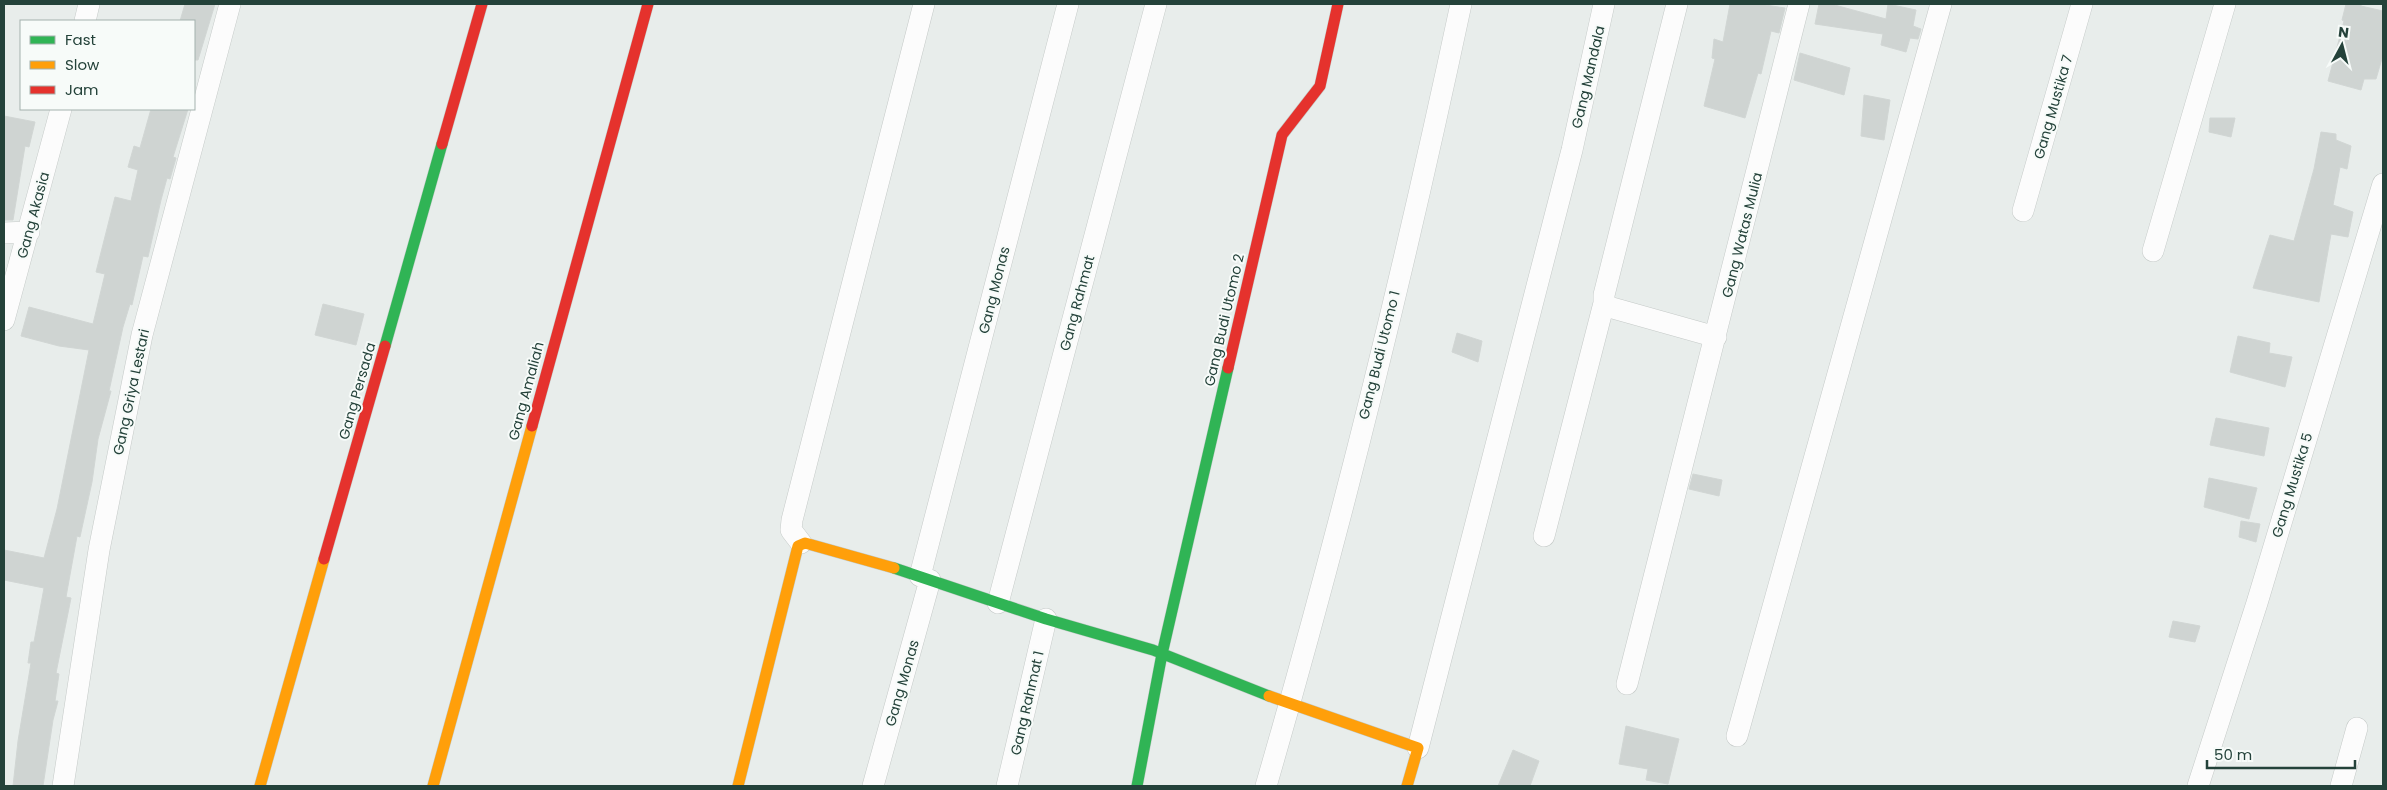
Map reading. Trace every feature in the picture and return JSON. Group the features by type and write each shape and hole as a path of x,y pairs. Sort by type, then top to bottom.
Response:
{"street":[{"path":"84,20 89,4"},
{"name":"Gang Griya Lestari","path":"63,786 99,550 142,335 230,4"},
{"name":"Gang Persada","path":"260,786 482,4"},
{"name":"Gang Amaliah","path":"433,786 648,4"},
{"path":"801,544 792,530 792,520 924,4"},
{"name":"Gang Monas","path":"873,786 1068,4"},
{"name":"Gang Rahmat","path":"998,603 1156,4"},
{"name":"Gang Budi Utomo 2","path":"1137,786 1162,654 1282,135 1320,86 1338,4"},
{"name":"Gang Budi Utomo 1","path":"1266,786 1335,536 1430,147 1461,4"},
{"name":"Gang Mandala","path":"1418,748 1572,150 1604,4"},
{"path":"1544,536 1604,303 1606,285 1676,4"},
{"name":"Gang Watas Mulia","path":"1627,684 1800,4"},
{"path":"1737,736 1941,4"},
{"name":"Gang Mustika 7","path":"2023,211 2082,4"},
{"path":"2153,251 2225,4"},
{"name":"Gang Akasia","path":"4,320 61,110"},
{"name":"Gang Mustika 5","path":"2198,786 2257,603 2383,184"},
{"path":"4,233 29,232"},
{"path":"1604,303 1609,307 1716,337"},
{"path":"801,544 805,543 856,556 1046,619 1162,654 1290,704 1418,748 1410,786"},
{"path":"738,786 756,724 796,554 801,544"},
{"name":"Gang Rahmat 1","path":"1007,786 1046,619"},
{"path":"2341,786 2357,728"}],"building":[{"path":"185,4 215,4 198,60 195,60 195,20 180,20"},
{"path":"1730,4 1759,4 1785,8 1779,33 1771,31 1761,74 1758,73 1745,118 1704,106 1715,59 1712,58 1714,39 1723,42"},
{"path":"1819,4 1831,4 1886,19 1888,4 1916,10 1913,26 1921,29 1918,39 1910,38 1906,52 1881,45 1883,34 1815,24"},
{"path":"2346,4 2361,4 2361,6 2383,11 2383,55 2376,79 2364,79 2361,90 2328,81 2344,21 2342,20"},
{"path":"1800,53 1850,68 1844,95 1794,80"},
{"path":"1864,95 1890,100 1884,140 1861,136"},
{"path":"151,110 188,110 173,157 176,158 170,179 167,178 161,200 148,257 143,256 132,305 130,304 123,327 109,391 111,391 98,439 92,482 80,537 77,536 66,597 71,598 56,673 59,674 55,701 58,701 53,720 43,786 13,786 18,741 31,663 28,663 31,642 34,642 44,588 4,580 4,550 44,558 57,509 89,350 59,346 21,336 29,307 93,324 105,274 96,272 115,197 131,201 138,170 128,167 134,146 140,148"},
{"path":"4,116 35,122 29,147 25,146 13,220 4,220"},
{"path":"2210,118 2235,118 2231,137 2209,132"},
{"path":"2321,132 2336,134 2336,140 2351,146 2347,169 2340,167 2333,205 2353,212 2348,237 2331,234 2319,302 2253,288 2270,235 2294,241 2314,169"},
{"path":"323,304 364,314 356,345 315,335"},
{"path":"1457,333 1482,341 1478,362 1452,352"},
{"path":"2238,336 2270,343 2269,353 2292,357 2285,387 2230,372"},
{"path":"2216,418 2269,428 2264,456 2210,445"},
{"path":"1693,474 1722,480 1719,496 1689,489"},
{"path":"2209,478 2257,488 2249,519 2204,507"},
{"path":"2241,521 2260,524 2256,542 2239,537"},
{"path":"2173,621 2200,626 2195,642 2169,637"},
{"path":"1626,726 1679,739 1668,784 1646,780 1648,769 1619,764"},
{"path":"1513,750 1539,761 1530,786 1498,786"}],"traffic: fast":[{"path":"385,346 442,144"},
{"path":"1137,786 1162,654 1228,368"},
{"path":"894,568 1046,619 1153,650 1269,696"}],"traffic: slow":[{"path":"433,786 532,426"},
{"path":"738,786 798,546 805,543 894,568"},
{"path":"260,786 324,559"},
{"path":"1269,696 1418,748 1407,786"}],"traffic: jam":[{"path":"442,144 482,4"},
{"path":"532,426 648,4"},
{"path":"1228,368 1282,135 1320,86 1338,4"},
{"path":"324,559 385,346"}]}
